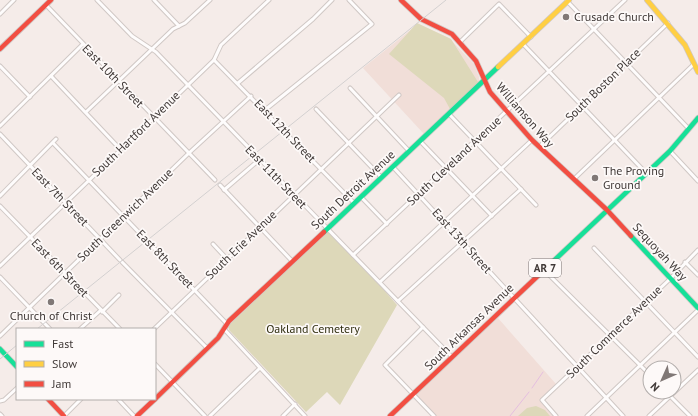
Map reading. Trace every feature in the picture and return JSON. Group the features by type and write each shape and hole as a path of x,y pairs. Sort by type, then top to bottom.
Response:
{"main road":[{"path":"0,49 51,0"},
{"name":"Williamson Way","path":"401,0 421,19 448,31 460,42 476,61 490,92 532,140 559,167 607,210"},
{"path":"646,0 668,23 685,45 698,72"},
{"name":"South Detroit Avenue","path":"156,398 292,261 568,1"},
{"name":"South Arkansas Avenue","path":"390,416 670,151 698,118"},
{"name":"Sequoyah Way","path":"607,210 698,309"},
{"path":"0,349 16,366"},
{"path":"49,400 64,416"},
{"name":"South Detroit Avenue","path":"136,416 154,400"}],"street":[{"path":"0,14 14,0"},
{"name":"East 11th Street","path":"97,0 132,36 152,50 380,282 452,358"},
{"path":"154,0 179,26"},
{"path":"86,112 152,50 210,0"},
{"name":"South Hartford Avenue","path":"0,266 186,85 214,60 222,45 269,0"},
{"path":"238,83 314,18 332,0"},
{"path":"265,110 372,24 349,0"},
{"name":"South Cleveland Avenue","path":"353,255 625,0"},
{"path":"568,1 690,129"},
{"path":"460,42 499,4 531,37"},
{"name":"East 10th Street","path":"46,5 215,180"},
{"name":"South Boston Place","path":"539,146 668,23"},
{"path":"0,126 83,44"},
{"path":"523,44 646,173"},
{"name":"East 12th Street","path":"214,60 265,110 354,203"},
{"path":"574,179 694,64"},
{"path":"0,66 30,97"},
{"path":"51,76 120,149"},
{"path":"350,88 409,151"},
{"name":"South Erie Avenue","path":"155,328 348,142 399,95"},
{"name":"South Greenwich Avenue","path":"0,336 189,153 251,96"},
{"path":"316,109 381,177"},
{"path":"448,114 536,205"},
{"name":"East 7th Street","path":"0,134 121,261 207,348"},
{"path":"0,196 56,139"},
{"path":"380,282 532,140"},
{"path":"420,141 492,216"},
{"name":"East 8th Street","path":"53,143 195,290 260,368 305,416"},
{"path":"670,151 698,181"},
{"path":"224,190 259,160"},
{"name":"East 13th Street","path":"393,167 623,416"},
{"path":"220,185 292,261"},
{"path":"398,301 521,189"},
{"path":"361,196 387,224"},
{"name":"East 6th Street","path":"0,206 119,328"},
{"path":"213,244 227,259"},
{"path":"594,248 698,357"},
{"name":"South Commerce Avenue","path":"556,416 542,400 671,278 698,250"},
{"path":"686,262 698,275"},
{"path":"544,270 641,365"},
{"path":"0,277 49,328"},
{"path":"81,328 120,295"},
{"path":"587,416 698,309"},
{"path":"423,328 385,365 434,416"},
{"path":"156,365 205,416"},
{"path":"210,416 260,368"},
{"path":"682,385 698,370"},
{"path":"0,401 4,400 16,389"},
{"path":"64,416 81,400"},
{"path":"119,400 136,416"},
{"path":"649,416 666,400"},
{"path":"674,400 690,416"},
{"path":"283,416 295,404"}],"shaded area":[{"path":"418,24 449,38 474,64 479,77 479,83 424,134 363,68"},
{"path":"498,318 556,384 540,400 555,416 436,416 416,395"}],"green space":[{"path":"417,23 451,39 478,82 450,109 444,98 389,54"},
{"name":"Oakland Cemetery","path":"327,231 358,260 397,305 340,405 327,392 306,412 229,330 228,326"},
{"path":"536,406 545,410 550,416 518,416 527,408"}],"waterway":[{"path":"532,388 543,372"},
{"path":"510,416 529,392"}],"railway":[{"path":"38,328 446,0"},
{"path":"0,359 16,346"}],"traffic: fast":[{"path":"324,232 498,67"},
{"path":"543,271 670,151 698,118"},
{"path":"631,236 698,308"},
{"path":"0,349 16,366"}],"traffic: slow":[{"path":"498,67 569,0"},
{"path":"647,0 685,45 698,72"}],"traffic: jam":[{"path":"0,49 51,0"},
{"path":"401,0 421,19 452,34 476,61 490,92 532,140 607,210 631,236"},
{"path":"156,398 218,338 229,321 324,232"},
{"path":"390,416 543,271"},
{"path":"49,400 64,416"},
{"path":"137,416 154,400"}],"place":[{"name":"Crusade Church","path":"566,17"},
{"name":"The Proving Ground","path":"595,178"},
{"name":"Church of Christ","path":"51,302"}]}
